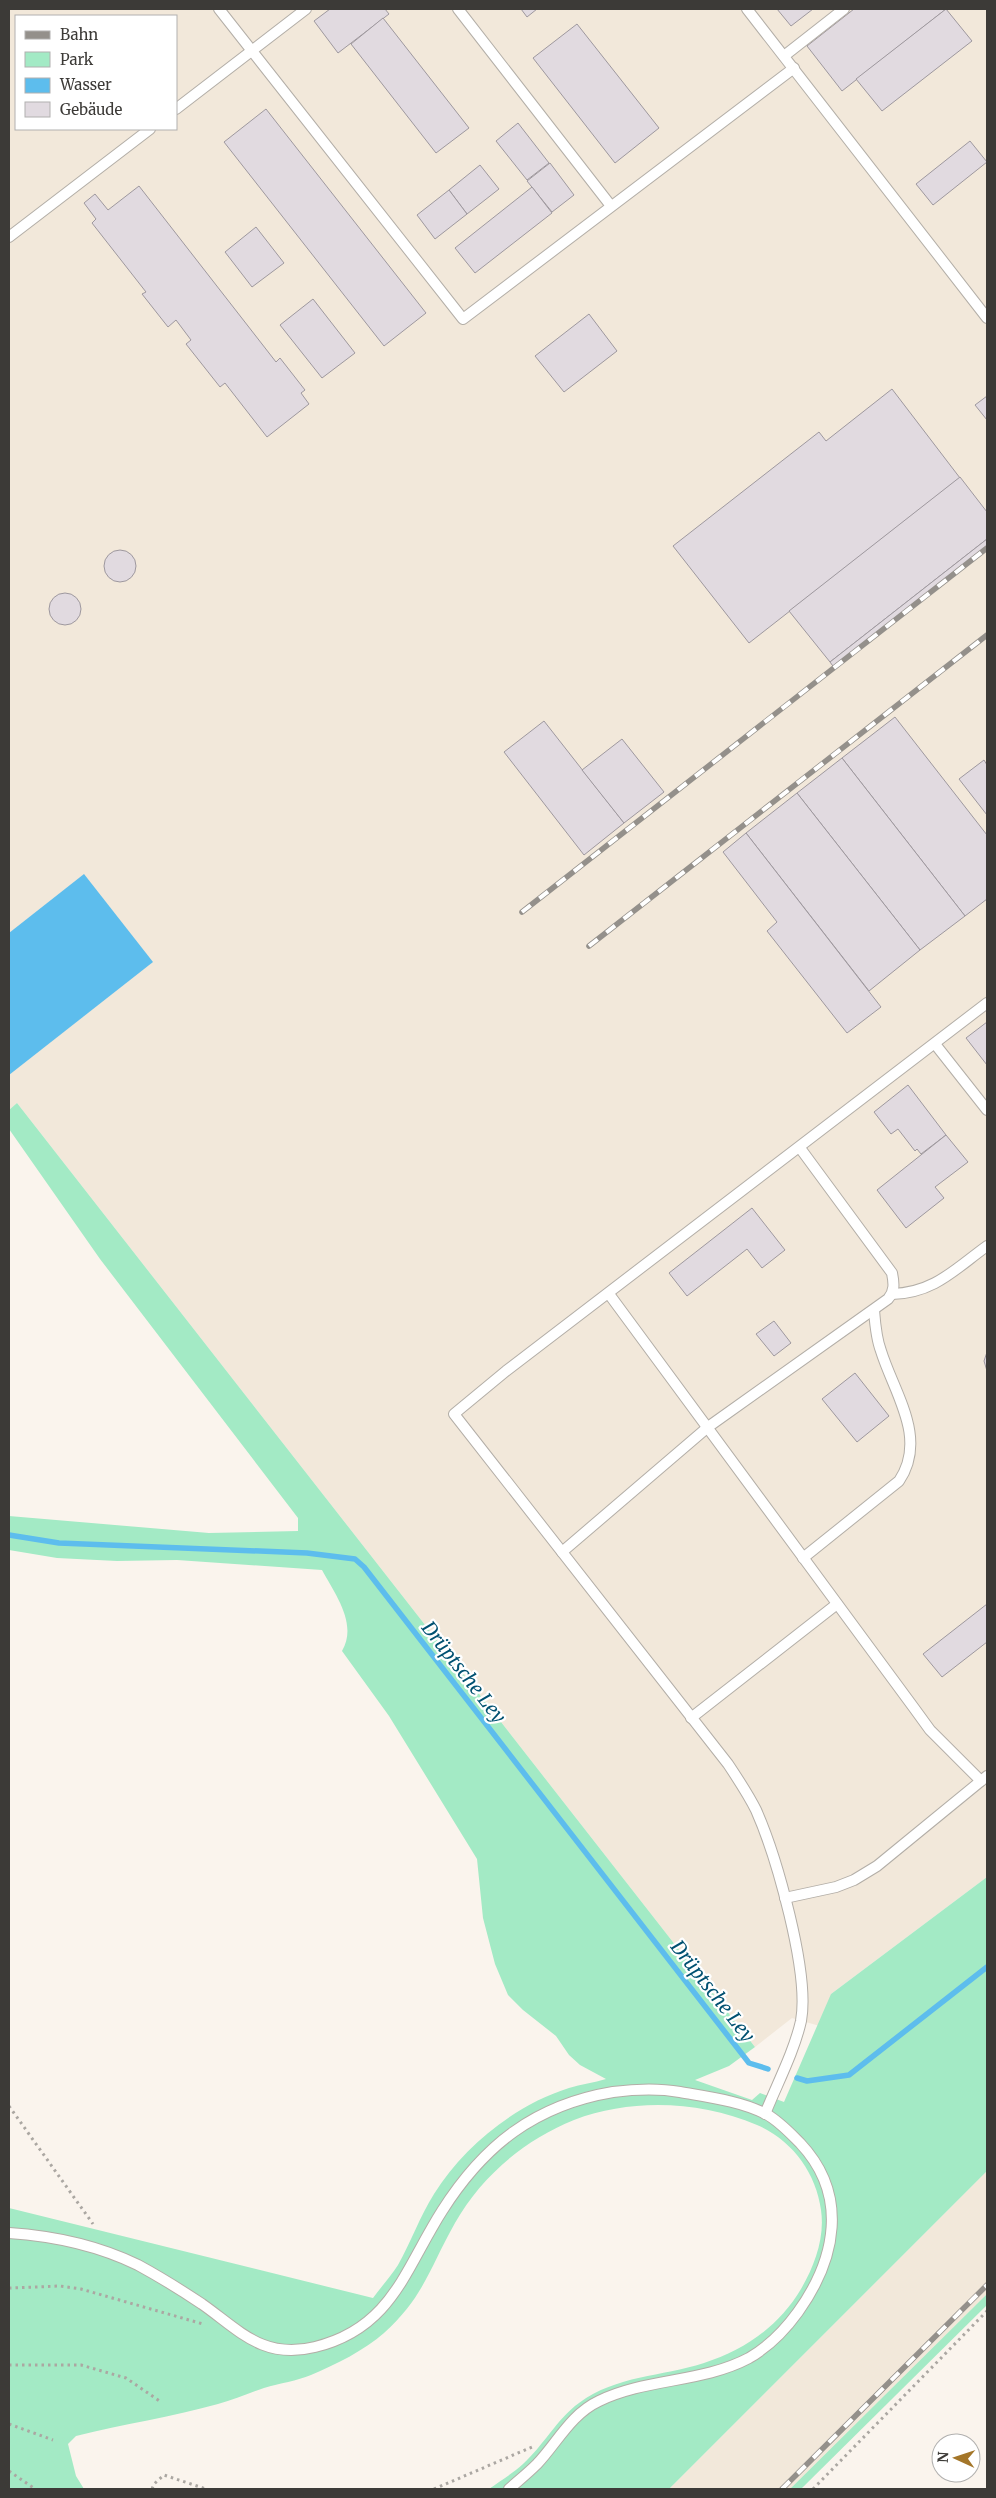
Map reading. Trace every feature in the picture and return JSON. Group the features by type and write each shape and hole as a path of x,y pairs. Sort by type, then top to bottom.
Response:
{"lane":[{"path":"219,9 463,319 794,68"},
{"path":"178,107 306,9"},
{"path":"458,9 611,206"},
{"path":"747,9 987,318"},
{"path":"784,56 844,9"},
{"path":"9,237 149,130"},
{"path":"765,2114 798,2033 802,2011 797,1957 785,1898 772,1853 749,1797 728,1764 454,1414 506,1372 987,1004"},
{"path":"935,1044 987,1110"},
{"path":"562,1552 708,1427 874,1310 892,1294 894,1284 892,1272 800,1148"},
{"path":"892,1294 918,1292 932,1286 987,1246"},
{"path":"609,1294 930,1730 984,1779 877,1866 862,1876 836,1887 785,1898"},
{"path":"803,1558 899,1481 906,1470 912,1450 910,1434 895,1383 881,1351 874,1310"},
{"path":"691,1718 837,1604"},
{"path":"9,2234 69,2240 135,2264 176,2287 242,2336 270,2347 294,2350 314,2347 341,2338 368,2320 387,2304 416,2259 439,2215 476,2164 499,2142 543,2113 566,2102 632,2089 662,2088 732,2102 765,2114 782,2125 813,2157 826,2184 832,2208 832,2238 814,2289 789,2324 750,2357 711,2371 640,2387 594,2402 570,2423 536,2465 509,2489"}],"path":[{"path":"9,2106 94,2224"},
{"path":"9,2288 60,2286 81,2289 206,2324"},
{"path":"813,2489 987,2312"},
{"path":"9,2365 81,2365 126,2378 161,2402"},
{"path":"9,2424 53,2440"},
{"path":"434,2489 500,2463 538,2444"},
{"path":"9,2471 35,2489"},
{"path":"152,2489 154,2484 164,2475 206,2489"}],"shaded area":[{"path":"9,9 987,9 987,1877 831,1994 868,2040 792,2018 755,2047 17,1103 9,1110"},
{"path":"987,2171 987,2294 790,2489 669,2489"}],"green space":[{"path":"17,1103 755,2047 729,2066 695,2080 752,2100 760,2093 784,2102 831,1994 987,1877 987,2171 669,2489 489,2489 523,2464 571,2409 594,2394 624,2382 704,2363 747,2344 760,2335 782,2314 801,2289 811,2270 818,2251 822,2220 814,2183 800,2159 781,2139 757,2125 712,2111 666,2105 619,2108 596,2113 556,2128 521,2149 491,2175 466,2206 446,2239 425,2281 398,2320 384,2333 349,2357 306,2377 264,2388 224,2402 183,2413 76,2436 68,2444 76,2476 84,2489 9,2489 9,2208 373,2298 398,2265 424,2211 446,2176 476,2144 510,2116 549,2095 606,2079 580,2065 569,2055 556,2036 523,2010 508,1995 495,1964 483,1918 477,1859 389,1716 342,1651 346,1641 346,1620 343,1609 322,1570 177,1560 117,1561 57,1558 9,1550 9,1516 209,1533 298,1531 298,1518 100,1259 9,1129 9,1110"},
{"path":"987,2294 987,2305 801,2489 790,2489"}],"water":[{"path":"84,874 153,962 9,1075 9,933"}],"building":[{"path":"330,9 385,9 389,14 338,53 314,21"},
{"path":"521,9 537,9 527,17"},
{"path":"777,9 813,9 791,26"},
{"path":"854,9 946,9 842,91 807,46"},
{"path":"946,9 972,41 882,111 856,79"},
{"path":"383,18 469,128 436,153 351,44"},
{"path":"577,24 659,128 615,163 533,58"},
{"path":"266,109 426,313 384,346 224,142"},
{"path":"518,123 549,163 527,180 496,141"},
{"path":"970,141 987,162 933,205 916,184"},
{"path":"550,163 574,195 552,212 527,181"},
{"path":"480,165 499,189 467,214 449,190"},
{"path":"139,186 276,362 280,358 305,390 301,393 309,404 267,437 225,383 220,387 186,344 191,340 176,320 168,327 142,294 146,292 92,223 96,219 84,203 95,194 108,210"},
{"path":"532,187 552,213 475,273 455,248"},
{"path":"449,190 467,214 435,239 417,215"},
{"path":"256,227 284,263 252,287 225,252"},
{"path":"313,299 355,353 322,378 280,325"},
{"path":"589,314 617,351 564,392 535,356"},
{"path":"892,389 960,478 749,643 673,546 819,432 826,441"},
{"path":"987,396 987,420 975,405"},
{"path":"960,477 987,512 987,539 830,662 789,611"},
{"path":"987,539 987,550 835,669 830,662"},
{"path":"120,550 132,554 136,566 132,578 120,582 108,578 104,566 108,554"},
{"path":"65,593 77,597 81,609 77,621 65,625 53,621 49,609 53,597"},
{"path":"895,717 987,835 987,899 965,916 842,758"},
{"path":"544,721 624,823 584,855 504,752"},
{"path":"622,739 664,792 624,823 582,770"},
{"path":"842,758 965,916 920,950 797,793"},
{"path":"984,760 987,765 987,815 959,779"},
{"path":"797,793 920,950 869,991 746,833"},
{"path":"746,833 881,1007 847,1033 767,931 777,922 723,852"},
{"path":"987,1022 987,1065 966,1038"},
{"path":"908,1085 946,1135 921,1154 917,1149 915,1151 898,1129 891,1134 874,1112"},
{"path":"946,1135 968,1162 935,1187 944,1198 906,1228 877,1190"},
{"path":"752,1208 785,1250 762,1268 747,1249 687,1296 669,1273"},
{"path":"774,1321 791,1343 774,1356 756,1334"},
{"path":"987,1352 987,1371 984,1361"},
{"path":"855,1373 889,1416 857,1442 822,1399"},
{"path":"987,1604 987,1642 942,1677 923,1654"}],"waterway":[{"name":"Drüptsche Ley","path":"9,1535 59,1543 307,1553 355,1559 364,1567 749,2063 768,2069"},
{"name":"Drüptsche Ley","path":"797,2078 807,2081 849,2075 987,1967"}],"railway":[{"path":"522,912 987,548"},
{"path":"589,946 987,635"},
{"path":"782,2489 987,2285"}]}
